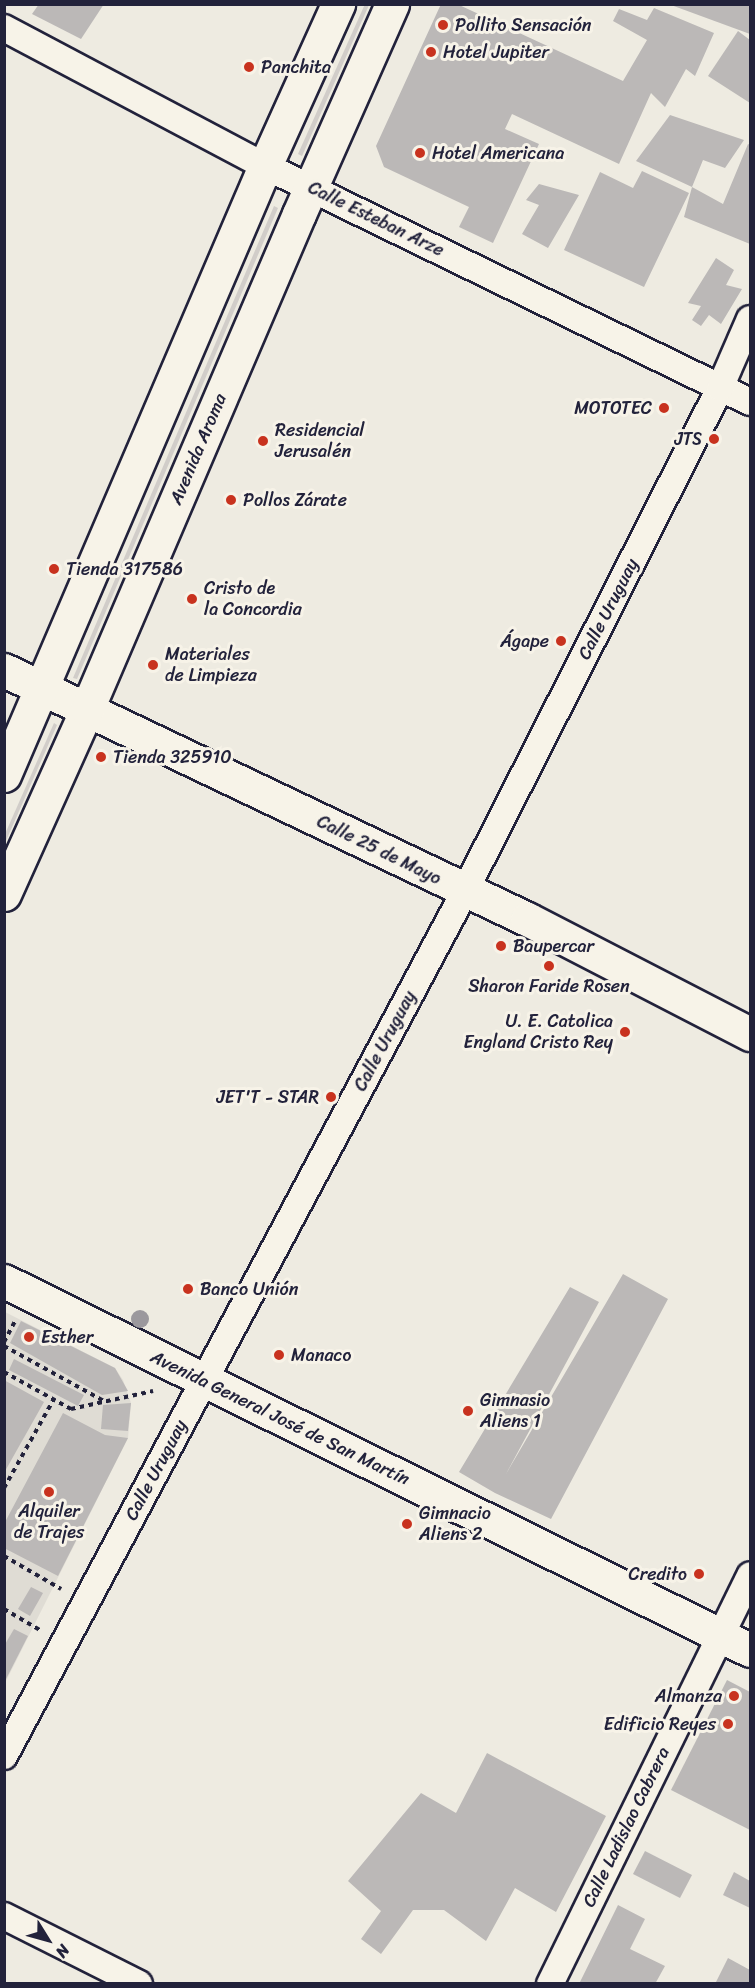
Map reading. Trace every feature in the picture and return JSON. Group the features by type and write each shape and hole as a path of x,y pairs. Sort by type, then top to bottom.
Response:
{"main road":[{"path":"4,775 338,4"},
{"name":"Avenida Aroma","path":"4,894 87,710 311,186 392,4"},
{"name":"Calle 25 de Mayo","path":"4,670 527,919 750,1034"},
{"name":"Avenida General José de San Martín","path":"4,1281 750,1650"}],"street":[{"name":"Calle Esteban Arze","path":"4,28 266,166 750,402"},
{"name":"Calle Uruguay","path":"4,1756 465,891 720,388 750,319"},
{"name":"Calle Ladislao Cabrera","path":"550,1983 750,1575"},
{"path":"4,1916 140,1983"}],"path":[{"path":"4,1346 104,1402"},
{"path":"4,1372 71,1409 204,1380"},
{"path":"4,1488 54,1399"},
{"path":"4,1556 85,1603"},
{"path":"4,1609 64,1644"}],"shaded area":[{"path":"365,4 369,5 302,156 298,154"},
{"path":"274,206 278,208 77,679 73,678"},
{"path":"54,723 57,725 5,843 5,834"},
{"path":"5,1312 115,1368 123,1380 131,1403 128,1438 5,1683"}],"building":[{"path":"39,4 104,4 81,39 32,14"},
{"path":"441,4 457,4 623,81 647,40 613,21 619,9 647,20 654,8 714,33 695,76 686,69 665,107 651,93 619,164 512,114 505,129 539,144 493,243 459,227 469,207 384,167 376,146"},
{"path":"750,4 750,34 671,5"},
{"path":"738,31 750,40 750,103 708,76"},
{"path":"670,115 744,140 725,168 703,160 692,187 636,161"},
{"path":"748,144 750,145 750,244 684,217 692,187 723,204"},
{"path":"642,171 689,193 644,287 564,250 600,172 633,188"},
{"path":"539,184 579,195 548,248 522,234 539,205 526,200"},
{"path":"716,258 734,270 726,285 742,289 721,324 709,315 701,326 692,320 701,306 688,303"},
{"path":"623,1274 668,1299 551,1519 495,1493 459,1472 570,1287 599,1302 506,1474"},
{"path":"21,1321 115,1368 128,1391 102,1395 10,1343"},
{"path":"14,1359 84,1395 78,1406 9,1370"},
{"path":"4,1380 44,1402 4,1473"},
{"path":"131,1403 128,1431 101,1429 103,1405"},
{"path":"63,1413 105,1435 128,1438 58,1576 4,1548 4,1524"},
{"path":"31,1587 43,1593 30,1616 18,1609"},
{"path":"14,1629 28,1636 4,1683 4,1646"},
{"path":"727,1680 750,1692 750,1830 671,1790"},
{"path":"487,1753 606,1816 556,1912 515,1888 486,1941 444,1910 413,1910 381,1954 361,1939 381,1911 348,1881 421,1793 456,1813"},
{"path":"645,1851 692,1875 680,1898 633,1874"},
{"path":"734,1872 750,1881 750,1908 723,1895"},
{"path":"618,1905 645,1919 630,1949 665,1966 655,1984 579,1984"},
{"path":"728,1958 750,1970 750,1984 715,1984"}],"place":[{"name":"Pollito Sensación","path":"443,25"},
{"name":"Hotel Jupiter","path":"431,52"},
{"name":"Panchita","path":"249,67"},
{"name":"Hotel Americana","path":"420,153"},
{"name":"MOTOTEC","path":"664,408"},
{"name":"JTS","path":"714,439"},
{"name":"Residencial Jerusalén","path":"263,441"},
{"name":"Pollos Zárate","path":"231,500"},
{"name":"Tienda 317586","path":"54,569"},
{"name":"Cristo de la Concordia","path":"192,599"},
{"name":"Ágape","path":"561,641"},
{"name":"Materiales de Limpieza","path":"153,665"},
{"name":"Tienda 325910","path":"101,757"},
{"name":"Baupercar","path":"501,946"},
{"name":"Sharon Faride Rosen","path":"549,966"},
{"name":"U. E. Catolica England Cristo Rey","path":"625,1032"},
{"name":"JET'T - STAR","path":"331,1097"},
{"name":"Banco Unión","path":"188,1289"},
{"name":"Esther","path":"29,1337"},
{"name":"Manaco","path":"279,1355"},
{"name":"Gimnasio Aliens 1","path":"468,1411"},
{"name":"Alquiler de Trajes","path":"49,1492"},
{"name":"Gimnacio Aliens 2","path":"407,1524"},
{"name":"Credito","path":"699,1574"},
{"name":"Almanza","path":"734,1696"},
{"name":"Edificio Reyes","path":"728,1724"}]}
